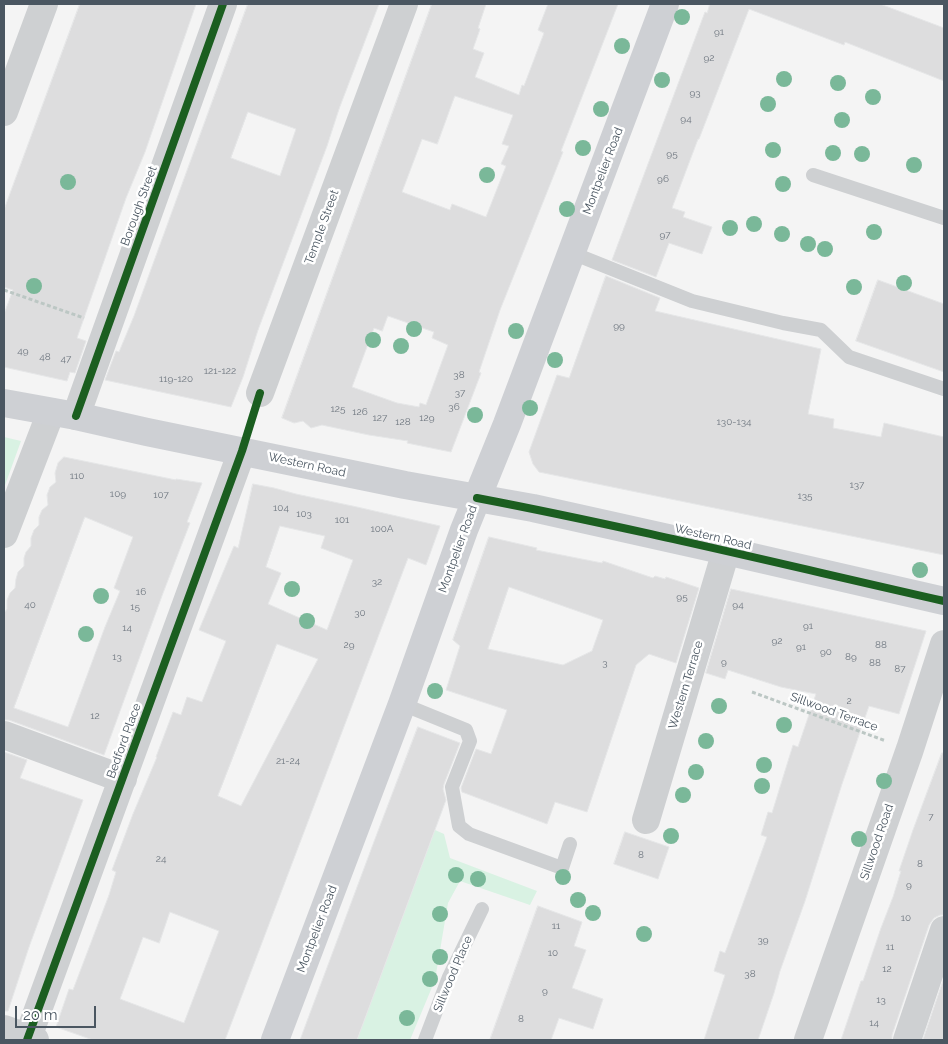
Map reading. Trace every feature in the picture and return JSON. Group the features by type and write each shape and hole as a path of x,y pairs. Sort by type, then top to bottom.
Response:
{"main road":[{"name":"Montpelier Road","path":"275,1040 402,704 477,498 572,254 665,4"},
{"name":"Western Road","path":"4,403 405,485 533,508 944,601"}],"street":[{"path":"4,112 44,4"},
{"name":"Borough Street","path":"4,534 108,326 223,4"},
{"name":"Temple Street","path":"260,393 404,4"},
{"name":"Bedford Place","path":"23,1037 122,779 242,451"},
{"name":"Western Terrace","path":"646,820 726,551"},
{"name":"Sillwood Road","path":"808,1040 910,749 944,644"},
{"path":"4,734 122,779"},
{"path":"907,1040 944,930"}],"lane":[{"path":"813,175 944,218"},
{"path":"572,254 692,301 821,330 849,357 944,389"},
{"path":"402,704 466,730 470,741 452,787 459,826 469,834 562,868 570,844"},
{"name":"Sillwood Place","path":"425,1040 450,977 482,909"}],"path":[{"path":"4,290 108,326"}],"green space":[{"path":"4,437 21,441 4,488"},
{"path":"435,830 444,834 450,858 537,891 530,905 460,881 448,903 435,980 410,1040 357,1040"}],"building":[{"path":"80,4 196,4 145,152 126,198 77,338 86,341 75,373 70,372 67,381 4,367 4,314 13,290 4,287 4,210"},
{"path":"248,4 379,4 231,407 105,380 116,351 119,352 134,316","holes":["248,112 296,129 280,176 231,158"]},
{"path":"432,4 486,4 473,49 484,53 475,77 519,95 544,33 538,30 548,4 618,4 561,151 563,152 500,310 479,372 481,373 451,452 407,443 408,441 322,425 311,428 303,421 294,423 282,418","holes":["455,96 513,115 502,144 509,146 501,164 506,166 486,217 452,204 450,210 402,192 422,139 437,144","388,316 434,332 432,338 448,345 426,405 420,403 419,407 397,403 352,387 374,328 382,331"]},
{"path":"710,4 880,4 944,28 944,81 845,42 844,45 749,9 672,208 685,212 683,217 712,227 702,254 669,243 656,277 612,260 705,12 707,13"},
{"path":"606,276 660,298 655,311 821,349 808,414 834,419 833,428 881,437 884,423 944,437 944,555 539,472 533,464 529,452 557,375 569,378"},
{"path":"878,280 944,304 944,372 856,341"},
{"path":"64,457 176,480 202,483 187,522 190,523 104,755 9,720 4,720 4,613 7,609 7,600 10,593 15,588 18,572 24,566 24,558 31,546 34,530 39,525 39,517 42,510 48,505 47,495 50,487 56,482 55,473 58,463","holes":["85,517 133,537 114,588 120,591 68,727 14,708"]},
{"path":"253,484 440,526 426,565 408,558 225,1040 93,1040 56,1027 69,989 73,990 109,895 116,872 112,870 173,712 181,715 187,697 202,702 226,641 199,630 234,546 238,548","holes":["280,526 325,536 321,548 353,560 327,630 268,604 281,573 266,567","277,644 318,659 241,806 218,796","170,912 219,931 184,1023 120,999 143,937 159,943"]},
{"path":"489,537 537,548 536,550 602,563 603,561 653,578 655,576 665,579 666,577 699,588 676,663 649,654 636,665 587,812 555,802 547,824 462,792 461,788 476,749 491,754 507,710 446,690 460,646 453,640","holes":["509,587 603,620 592,651 563,665 488,649"]},
{"path":"731,589 926,631 899,714 869,706 758,1040 704,1040 725,975 714,971 720,951 725,953 767,837 761,835 768,812 772,813 793,745 798,747 816,694 781,687 728,670 725,679 706,673"},
{"path":"418,727 460,743 444,784 443,789 446,800 357,1040 300,1040 375,839"},
{"path":"4,752 27,760 20,778 83,800 29,947 8,1011 4,1011"},
{"path":"942,753 944,753 944,915 934,918 929,925 892,1035 892,1040 841,1040 893,897 901,871 899,871 913,830"},
{"path":"625,832 669,847 658,879 614,864"},
{"path":"538,906 582,922 574,946 586,950 572,988 603,999 593,1029 559,1018 551,1040 490,1040"},
{"path":"944,978 944,1040 923,1040"}],"cycle path":[{"path":"76,416 223,4"},
{"path":"27,1040 242,451 260,393"},
{"path":"477,498 653,535 944,601"}]}
